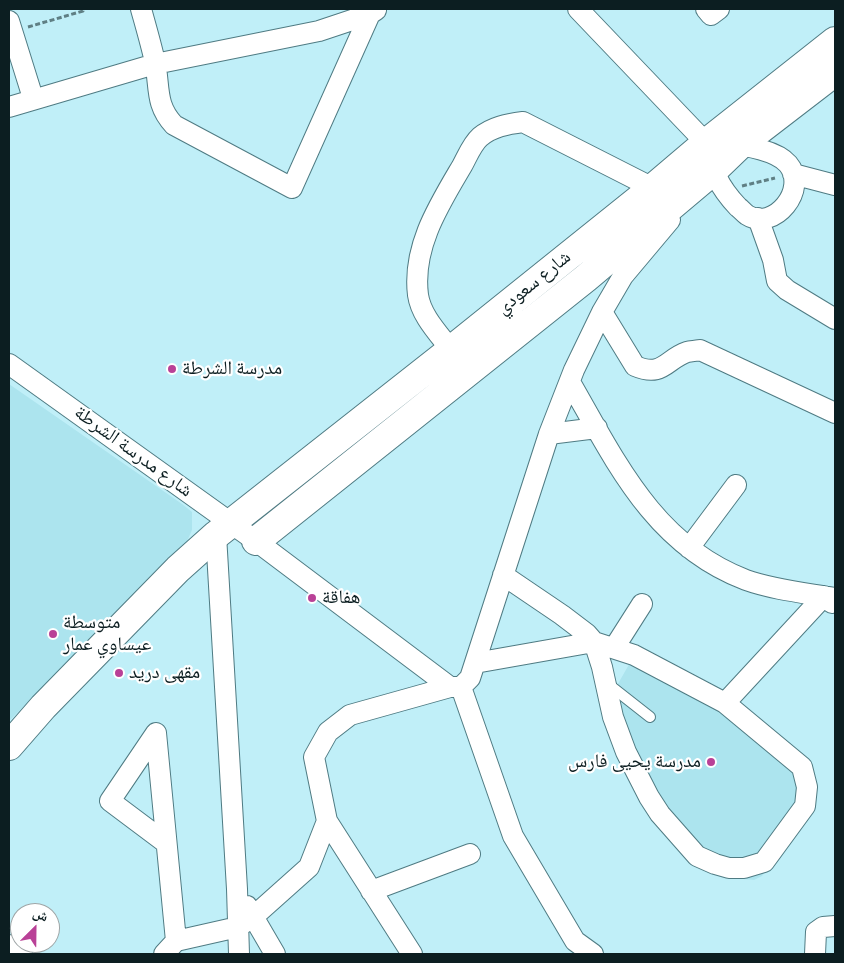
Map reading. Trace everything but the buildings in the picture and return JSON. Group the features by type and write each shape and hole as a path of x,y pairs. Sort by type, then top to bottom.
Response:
{"main road":[{"name":"شارع سعودي","path":"9,746 43,707 178,570 224,529 451,350 835,41"},
{"name":"شارع سعودي","path":"256,541 586,278 718,180 740,145 835,72"}],"street":[{"path":"141,9 155,64 160,102 164,115 174,125 292,188 363,12"},
{"path":"578,9 706,143 718,180 728,196 747,215 758,218 769,217 787,205 793,190 793,174 788,163 771,153 740,145 706,143"},
{"path":"706,9 711,14 719,9"},
{"path":"9,107 33,98 155,64 320,31 363,12"},
{"path":"10,26 33,98"},
{"path":"451,350 427,318 418,297 418,274 424,238 439,205 478,139 490,130 523,122 653,188"},
{"path":"793,174 835,185"},
{"path":"412,954 327,821 314,757 328,732 350,715 455,687 470,678 549,434 602,312 624,276 718,180"},
{"path":"758,218 773,260 777,281 787,290 835,319"},
{"path":"602,312 635,366 639,368 644,370 662,368 686,353 700,350 835,413"},
{"name":"شارع مدرسة الشرطة","path":"9,364 224,529 256,541 455,687"},
{"path":"570,382 638,495 668,529 698,556 718,568 747,580 831,600"},
{"path":"549,434 597,428"},
{"path":"690,548 736,485"},
{"path":"224,529 237,889 246,922 274,954"},
{"path":"475,663 594,642 634,655 725,703 802,767 807,787 805,806 764,862 744,868 722,866 697,856 660,814 649,798 626,752 614,717 594,642 587,634 562,615 504,575"},
{"path":"725,703 831,600"},
{"path":"614,648 642,604"},
{"path":"455,687 513,836 575,941 593,954"},
{"path":"166,843 110,801 156,733 166,843 170,948 246,922 309,867 327,821"},
{"path":"371,891 470,854"},
{"path":"239,954 246,922"},
{"path":"815,954 816,932 823,927 835,926"},
{"path":"9,945 22,954"}],"lane":[{"path":"605,682 650,717"}],"path":[{"path":"10,26 83,11 82,9"},
{"path":"718,180 793,174"}],"shaded area":[{"name":"متوسطة عيساوي عمار","path":"9,384 182,504 192,512 192,530 185,546 9,721"},
{"name":"مدرسة يحيى فارس","path":"631,661 730,711 815,777 814,802 762,876 754,880 722,877 706,872 689,858 649,812 615,689"}],"place":[{"name":"مدرسة الشرطة","path":"172,369"},
{"name":"هفاقة","path":"312,598"},
{"name":"متوسطة عيساوي عمار","path":"53,634"},
{"name":"مقهى دريد","path":"119,673"},
{"name":"مدرسة يحيى فارس","path":"711,762"}]}
